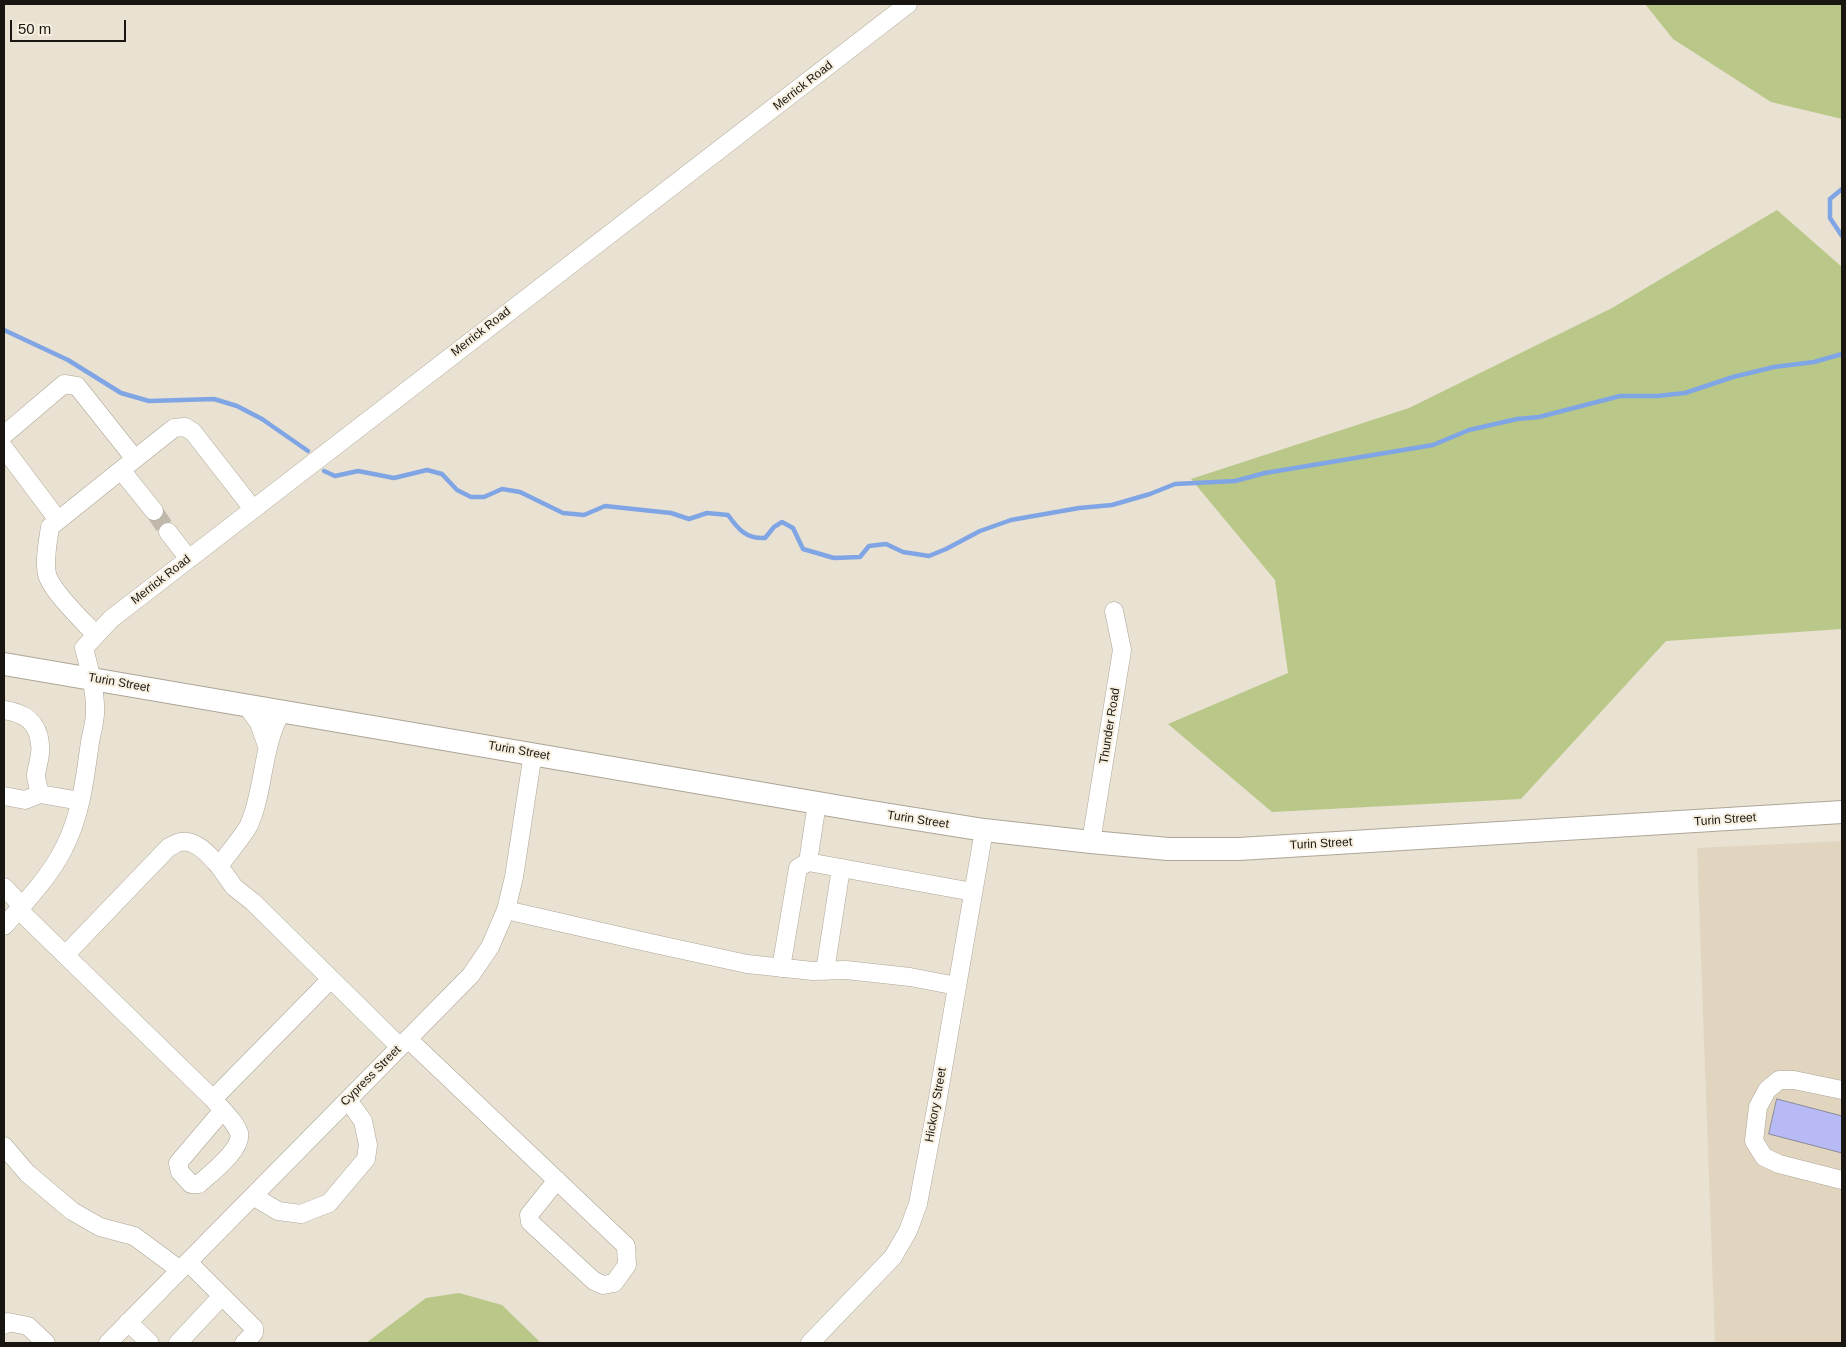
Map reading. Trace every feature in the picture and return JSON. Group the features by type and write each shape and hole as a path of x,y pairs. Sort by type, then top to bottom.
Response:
{"main road":[{"name":"Turin Street","path":"4,664 984,830 1168,849 1239,849 1842,812"}],"street":[{"name":"Merrick Road","path":"92,678 84,648 112,619 253,508 908,4"},
{"path":"4,435 64,384 70,384 77,386 135,459"},
{"path":"96,635 77,615 50,580 47,568 54,524 174,428 185,427 193,432 253,508"},
{"path":"4,448 54,524"},
{"path":"121,470 154,511"},
{"path":"168,532 188,559"},
{"name":"Thunder Road","path":"1091,842 1122,650 1114,611"},
{"path":"4,926 21,908 64,849 74,825 96,709 92,678"},
{"path":"246,704 259,722 267,746"},
{"path":"4,710 18,712 30,719 36,729 41,744 36,776 40,794"},
{"path":"219,866 248,827 256,801 267,746 282,711"},
{"name":"Cypress Street","path":"108,1343 470,975 490,947 506,910 514,877 533,753"},
{"path":"4,796 25,800 40,794 80,801"},
{"path":"808,862 817,803"},
{"name":"Hickory Street","path":"810,1343 892,1257 908,1231 918,1204 984,830"},
{"path":"61,951 69,952 169,847 180,842 190,842 203,850 219,866 234,887 253,902 331,979 557,1180 626,1246 628,1255 627,1265 614,1283 603,1285 594,1281 530,1222 530,1215 557,1180"},
{"path":"781,968 798,868 808,862 973,892"},
{"path":"825,971 841,868"},
{"path":"4,887 61,951 218,1104 331,979"},
{"path":"506,910 738,962 813,971 855,971 910,977 957,986"},
{"path":"1842,1090 1794,1080 1779,1080 1768,1090 1758,1107 1754,1141 1764,1157 1779,1164 1842,1180"},
{"path":"253,1196 278,1211 301,1214 329,1202 366,1160 368,1145 363,1121 348,1100"},
{"path":"4,1146 27,1173 72,1211 100,1227 134,1236 184,1266 222,1296 254,1328 254,1333 244,1343"},
{"path":"178,1343 222,1296"},
{"path":"4,1325 8,1322 28,1326 46,1343"},
{"path":"128,1322 150,1343"}],"shaded area":[{"path":"1842,841 1842,1343 1715,1343 1697,848"}],"green space":[{"path":"1645,4 1842,4 1842,119 1771,102 1673,39"},
{"path":"1777,210 1842,267 1842,629 1666,641 1521,799 1272,812 1168,724 1288,673 1275,580 1191,479 1409,408 1612,308"},
{"path":"459,1293 502,1305 540,1343 366,1343 426,1298"}],"building":[{"path":"1777,1099 1842,1116 1842,1153 1769,1134"}],"waterway":[{"path":"1842,189 1830,199 1830,218 1842,236"},
{"path":"4,330 68,360 121,393 149,401 214,399 237,406 262,419 308,451"},
{"path":"324,471 335,476 358,471 394,478 427,470 442,474 457,490 471,497 484,497 502,489 520,492 563,513 584,515 605,506 671,513 689,519 707,513 728,515 743,532 758,538 765,538 774,527 782,522 793,528 803,549 834,558 860,557 869,546 886,544 903,552 929,556 980,531 1011,520 1079,508 1112,505 1150,494 1175,484 1235,481 1265,473 1433,445 1469,430 1517,419 1539,417 1620,396 1657,396 1685,393 1733,377 1774,367 1814,362 1842,354"}],"tunnel":[{"path":"154,511 168,532"}]}
